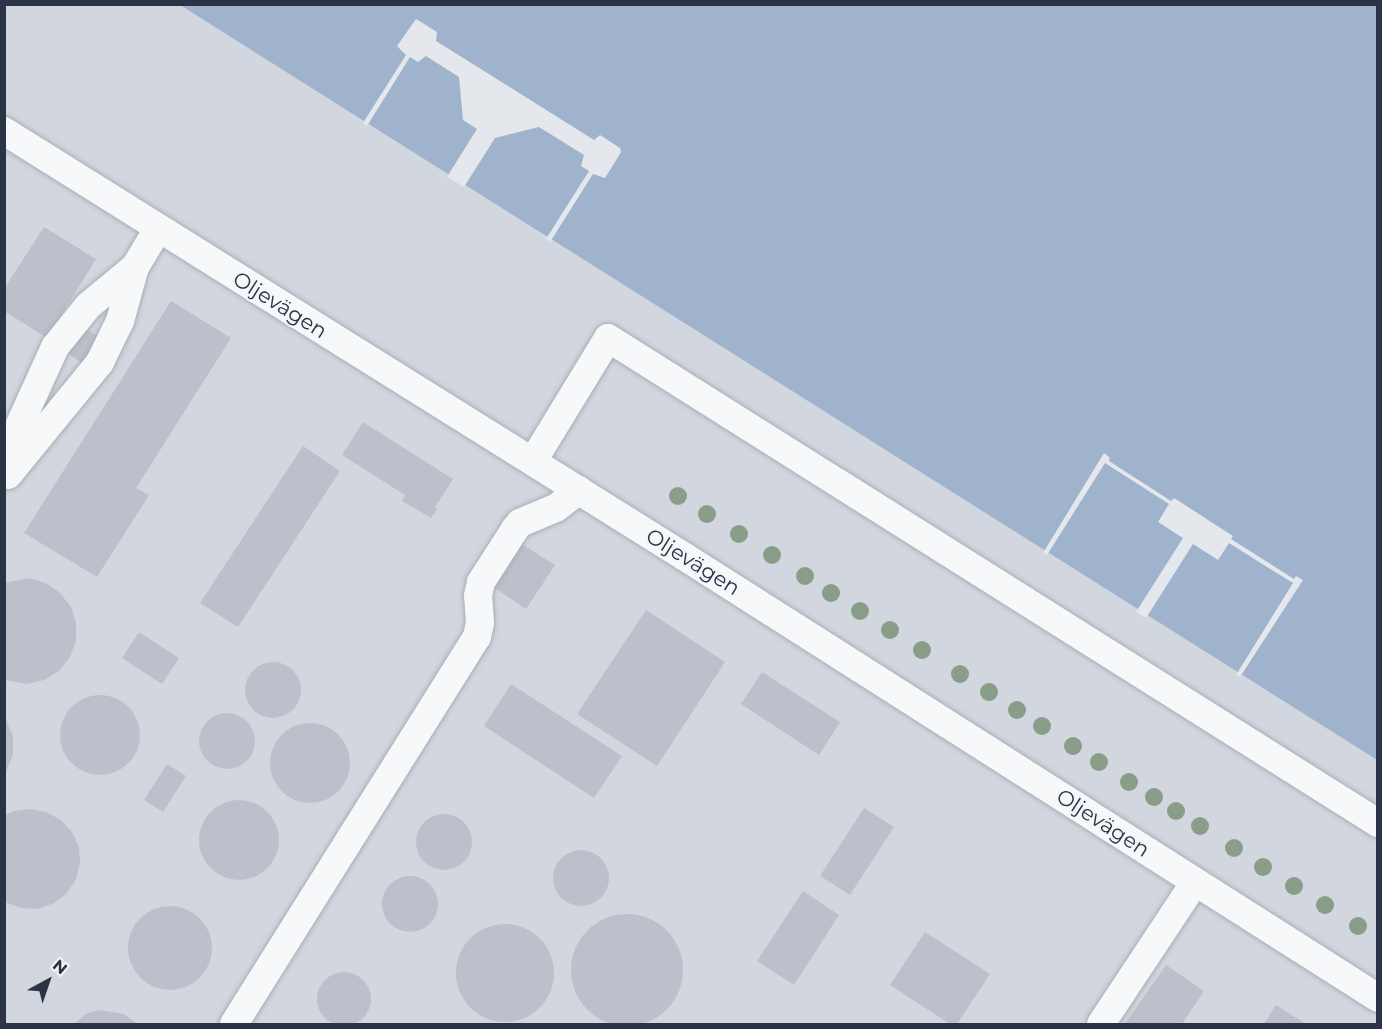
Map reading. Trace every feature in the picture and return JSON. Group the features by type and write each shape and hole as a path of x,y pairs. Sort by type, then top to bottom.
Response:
{"street":[{"name":"Oljevägen","path":"4,131 579,490 1377,998"},
{"path":"4,478 100,362 120,321 135,267 158,229"},
{"path":"4,459 55,347 65,332 88,306 135,267"},
{"path":"533,461 608,338 1377,823"},
{"path":"234,1024 477,637 480,623 478,596 481,582 514,529 520,523 556,508 579,490"},
{"path":"1101,1024 1195,882"}],"shaded area":[{"path":"5,5 180,5 1377,760 1377,1024 5,1024"}],"water":[{"path":"180,5 1377,5 1377,760"}],"pier":[{"path":"416,19 437,32 436,41 594,140 600,135 620,148 621,152 605,178 593,174 550,242 546,239 589,171 581,166 584,155 539,127 495,138 464,187 447,177 477,129 463,120 459,77 426,56 418,62 410,57 367,126 363,123 406,55 397,46"},
{"path":"1104,453 1110,458 1109,461 1171,501 1174,498 1233,536 1231,539 1294,579 1296,576 1303,580 1240,677 1236,675 1293,583 1229,543 1218,560 1193,544 1146,618 1136,612 1183,538 1158,522 1169,504 1105,463 1047,555 1043,553"}],"building":[{"path":"44,227 96,259 47,338 4,311 4,289"},
{"path":"171,301 231,338 136,488 149,495 97,577 24,533"},
{"path":"81,326 99,337 82,363 66,352"},
{"path":"363,422 453,479 435,507 437,509 431,518 402,501 405,495 342,455"},
{"path":"303,446 340,471 238,627 200,603"},
{"path":"517,541 555,565 526,609 489,584"},
{"path":"29,578 46,583 60,593 71,607 76,623 76,641 70,657 59,671 44,680 27,684 4,680 4,583"},
{"path":"646,610 725,662 657,766 577,714"},
{"path":"139,632 179,658 162,684 122,658"},
{"path":"273,662 288,667 296,675 301,690 296,705 288,713 273,718 258,713 250,705 245,690 250,675 258,667"},
{"path":"762,672 840,722 819,755 741,704"},
{"path":"511,684 622,756 594,798 484,726"},
{"path":"100,695 115,698 128,707 137,720 140,735 137,750 128,763 115,772 100,775 85,772 72,763 63,750 60,735 63,720 72,707 85,698"},
{"path":"227,713 242,718 250,726 255,741 250,756 242,764 227,769 212,764 204,756 199,741 204,726 212,718"},
{"path":"4,715 13,736 13,755 4,777"},
{"path":"310,723 325,726 338,735 347,748 350,763 347,778 338,791 325,800 310,803 295,800 282,791 273,778 270,763 273,748 282,735 295,726"},
{"path":"167,764 186,776 163,812 144,800"},
{"path":"239,800 254,803 267,812 276,825 279,840 276,855 267,868 254,877 239,880 224,877 211,868 202,855 199,840 202,825 211,812 224,803"},
{"path":"864,808 894,827 850,895 820,876"},
{"path":"30,809 46,812 61,820 72,832 79,847 80,863 76,879 67,893 54,903 38,909 22,908 4,902 4,816 14,811"},
{"path":"444,814 464,822 472,842 464,862 444,870 424,862 416,842 424,822"},
{"path":"581,850 596,855 604,863 609,878 604,893 596,901 581,906 566,901 558,893 553,878 558,863 566,855"},
{"path":"410,876 430,884 438,904 430,924 410,932 390,924 382,904 390,884"},
{"path":"803,891 839,915 794,985 757,961"},
{"path":"170,906 186,909 200,918 209,932 212,948 209,964 200,978 186,987 170,990 154,987 140,978 131,964 128,948 131,932 140,918 154,909"},
{"path":"627,914 649,918 667,930 679,948 683,970 679,992 667,1010 649,1022 627,1026 605,1022 587,1010 575,992 571,970 575,948 587,930 605,918"},
{"path":"505,924 524,928 540,938 550,954 554,973 550,992 540,1008 524,1018 505,1022 486,1018 470,1008 460,992 456,973 460,954 470,938 486,928"},
{"path":"925,932 990,974 957,1024 950,1024 890,985"},
{"path":"1166,965 1204,991 1182,1024 1125,1024"},
{"path":"339,972 349,972 359,976 367,984 371,999 367,1014 359,1022 349,1026 339,1026 329,1022 321,1014 317,1004 317,994 321,984 329,976"},
{"path":"1276,1005 1306,1024 1264,1024"},
{"path":"98,1010 124,1014 137,1024 74,1024 86,1014"}]}
